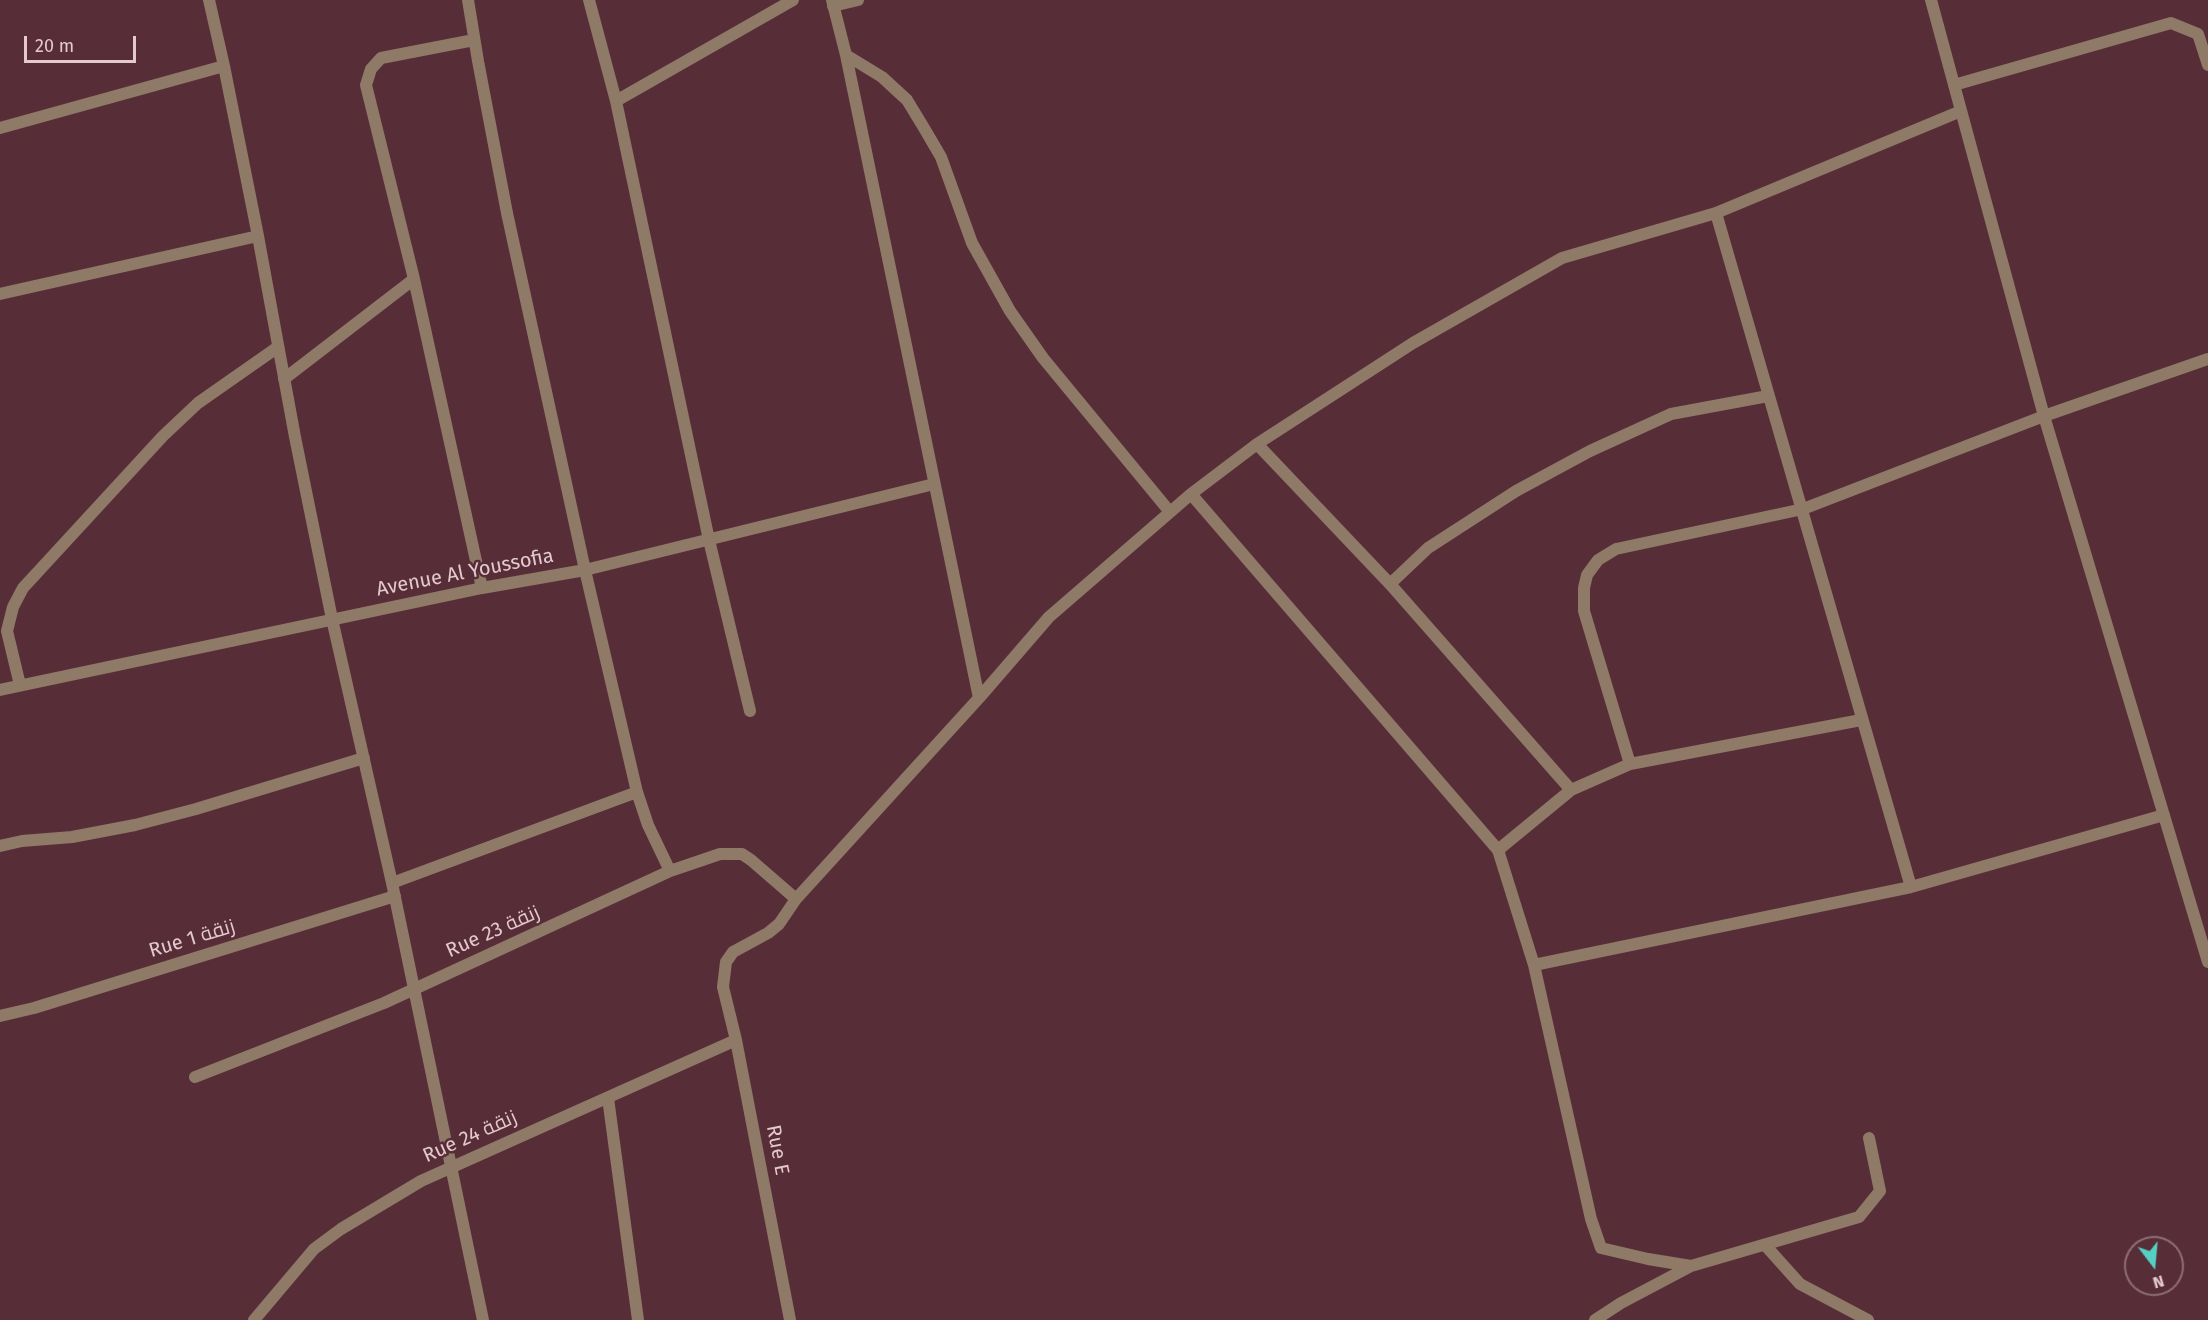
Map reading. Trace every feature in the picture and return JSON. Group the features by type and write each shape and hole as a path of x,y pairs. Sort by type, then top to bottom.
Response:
{"street":[{"path":"208,0 224,66 332,619 395,896 483,1320"},
{"path":"468,0 507,213 585,570 637,792 648,825 670,871"},
{"path":"590,0 616,101 709,540 750,711"},
{"path":"616,101 794,0"},
{"path":"858,0 832,3 846,55 979,698"},
{"path":"1931,0 2044,416 2208,962"},
{"path":"1954,85 2171,23 2198,34 2208,65"},
{"path":"474,39 381,58 371,69 366,85 414,279 482,588"},
{"path":"846,55 882,76 907,100 941,158 972,243 1010,310 1043,358 1170,513"},
{"path":"0,128 224,66"},
{"path":"796,899 979,698 1049,617 1191,494 1257,444 1413,342 1562,258 1716,213 1961,111"},
{"path":"1716,213 1911,887"},
{"path":"0,294 258,236"},
{"path":"284,379 414,279"},
{"path":"20,686 7,631 13,607 23,588 172,427 198,403 278,347"},
{"path":"1630,764 1584,611 1584,588 1587,575 1598,560 1616,549 1803,508 2044,416 2208,359"},
{"path":"1390,584 1428,548 1516,491 1590,451 1671,414 1768,396"},
{"path":"1257,444 1390,584 1571,789"},
{"name":"Avenue Al Youssofia","path":"0,690 482,588 585,570 934,484"},
{"path":"1191,494 1498,850 1534,966 1591,1219 1601,1248 1691,1266"},
{"path":"1498,850 1571,789 1630,764 1861,720"},
{"path":"0,846 22,841 72,837 135,825 364,758"},
{"path":"392,883 637,792"},
{"path":"1534,966 1911,887 2164,815"},
{"name":"Rue 23 زنقة","path":"195,1077 414,989 670,871 720,854 742,854 796,899"},
{"name":"Rue 1 زنقة","path":"0,1016 34,1008 395,896"},
{"name":"Rue E","path":"790,1320 736,1040 723,987 726,962 733,952 768,933 779,924 796,899"},
{"name":"Rue 24 زنقة","path":"254,1320 314,1250 341,1229 421,1181 736,1040"},
{"path":"608,1098 638,1320"},
{"path":"1595,1320 1620,1303 1691,1266 1860,1218 1880,1191 1869,1138"},
{"path":"1765,1245 1800,1284 1868,1320"}]}
